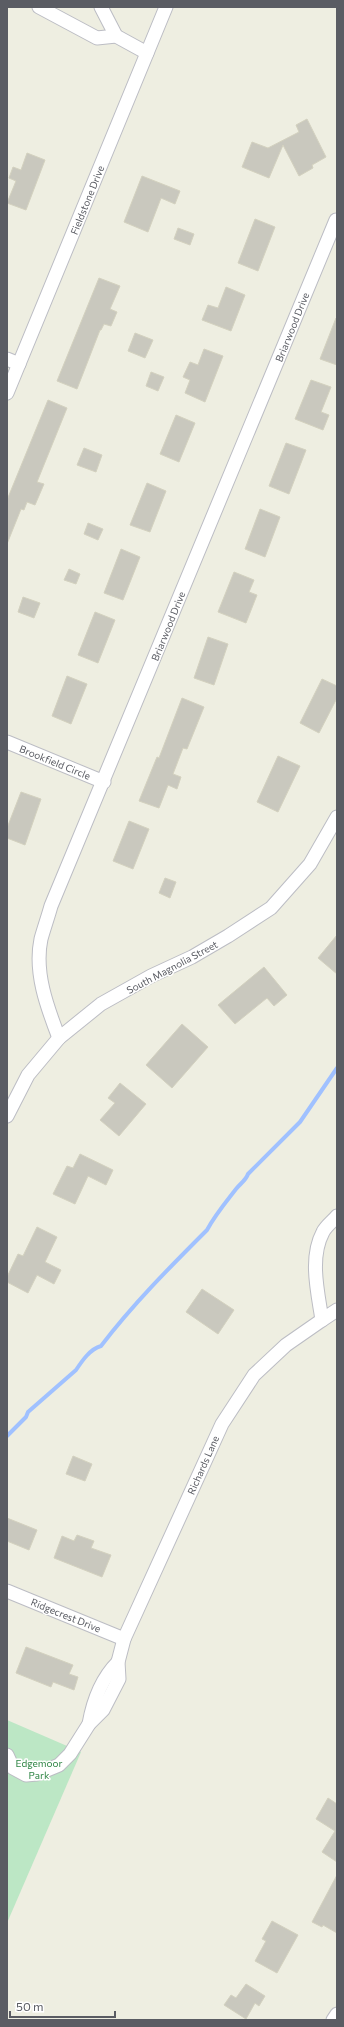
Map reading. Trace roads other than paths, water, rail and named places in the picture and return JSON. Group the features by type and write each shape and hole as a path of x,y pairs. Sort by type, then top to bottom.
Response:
{"street":[{"path":"39,7 97,38 116,36"},
{"path":"101,7 116,36 147,53"},
{"name":"Fieldstone Drive","path":"7,393 13,362 166,7"},
{"name":"Briarwood Drive","path":"59,1038 48,1010 40,975 41,940 51,906 104,782 336,220"},
{"name":"Brookfield Circle","path":"7,742 104,782"},
{"name":"South Magnolia Street","path":"7,1116 28,1075 59,1038 101,1004 151,976 204,950 271,908 310,864 337,817"},
{"path":"322,1320 316,1284 316,1256 323,1232 337,1216"},
{"name":"Richards Lane","path":"7,1755 13,1768 26,1775 37,1774 59,1765 70,1754 90,1724 103,1710 119,1679 118,1662 124,1639 222,1424 254,1375 286,1345 337,1310"},
{"name":"Ridgecrest Drive","path":"7,1591 124,1639"},
{"path":"333,2020 337,2014"}],"waterway":[{"path":"7,1436 26,1417 28,1412 76,1370 93,1350 101,1346 139,1301 207,1230 248,1174 300,1122 337,1068"}],"park label":[{"name":"Edgemoor Park","path":"39,1768"}]}
